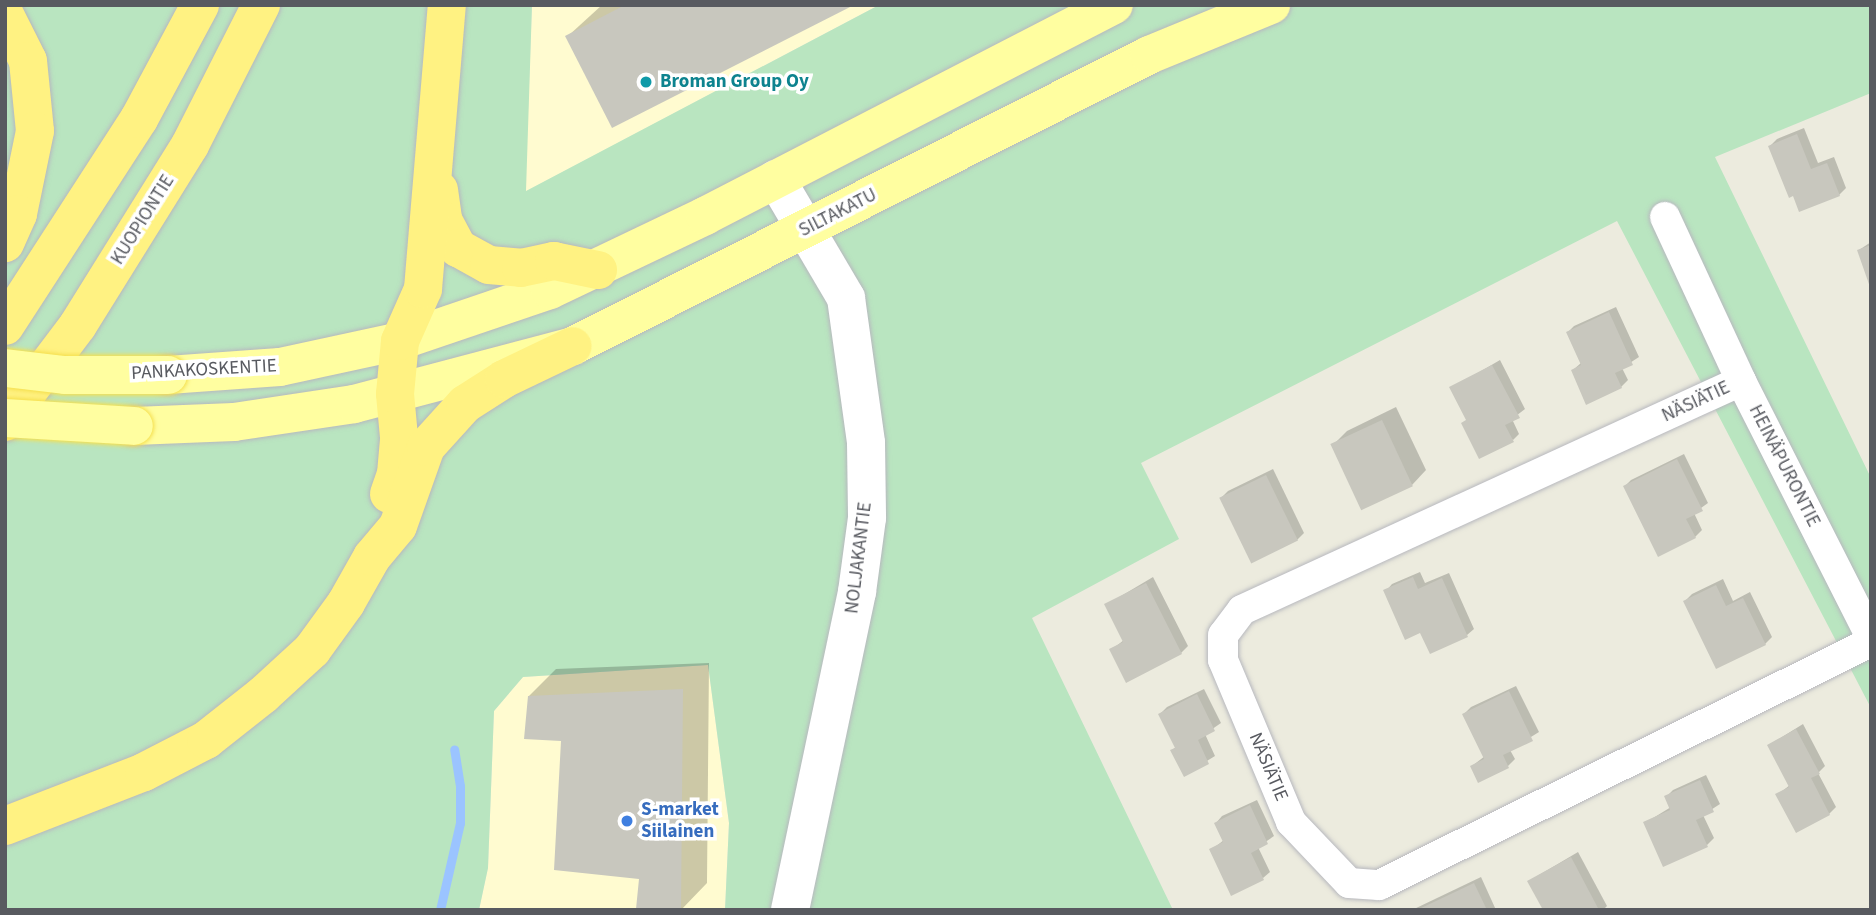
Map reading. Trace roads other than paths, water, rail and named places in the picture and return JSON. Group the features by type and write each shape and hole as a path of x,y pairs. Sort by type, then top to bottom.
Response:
{"highway":[{"path":"5,326 139,119 200,5"},
{"name":"KUOPIONTIE","path":"5,420 78,325 183,156 261,5"},
{"path":"372,557 396,474 399,438 395,394 400,341 423,289 447,5"},
{"path":"5,15 28,61 35,131 18,214 5,243"},
{"path":"435,160 443,220 458,248 489,265 522,268 554,261 598,270"},
{"path":"5,826 144,772 206,740 263,695 312,650 346,603 372,557 398,526 426,447 465,404 504,379 573,346"}],"main road":[{"path":"400,341 551,290 598,270 1114,5"},
{"name":"SILTAKATU","path":"395,394 573,346 1149,55 1271,5"},
{"name":"NOLJAKANTIE","path":"776,179 846,298 866,443 867,518 857,592 790,910"},
{"name":"PANKAKOSKENTIE","path":"5,368 65,375 168,375 280,367 400,341"},
{"path":"5,420 134,426 234,422 354,404 395,394"}],"street":[{"name":"HEINÄPURONTIE","path":"1665,217 1741,381 1871,637"},
{"name":"NÄSIÄTIE","path":"1741,381 1242,610 1223,635 1223,660 1291,822 1349,883 1379,885 1871,642"}],"waterway":[{"path":"440,910 460,823 460,786 454,749"}],"place":[{"name":"Broman Group Oy","path":"646,82"},
{"name":"S-market Siilainen","path":"627,821"}]}
